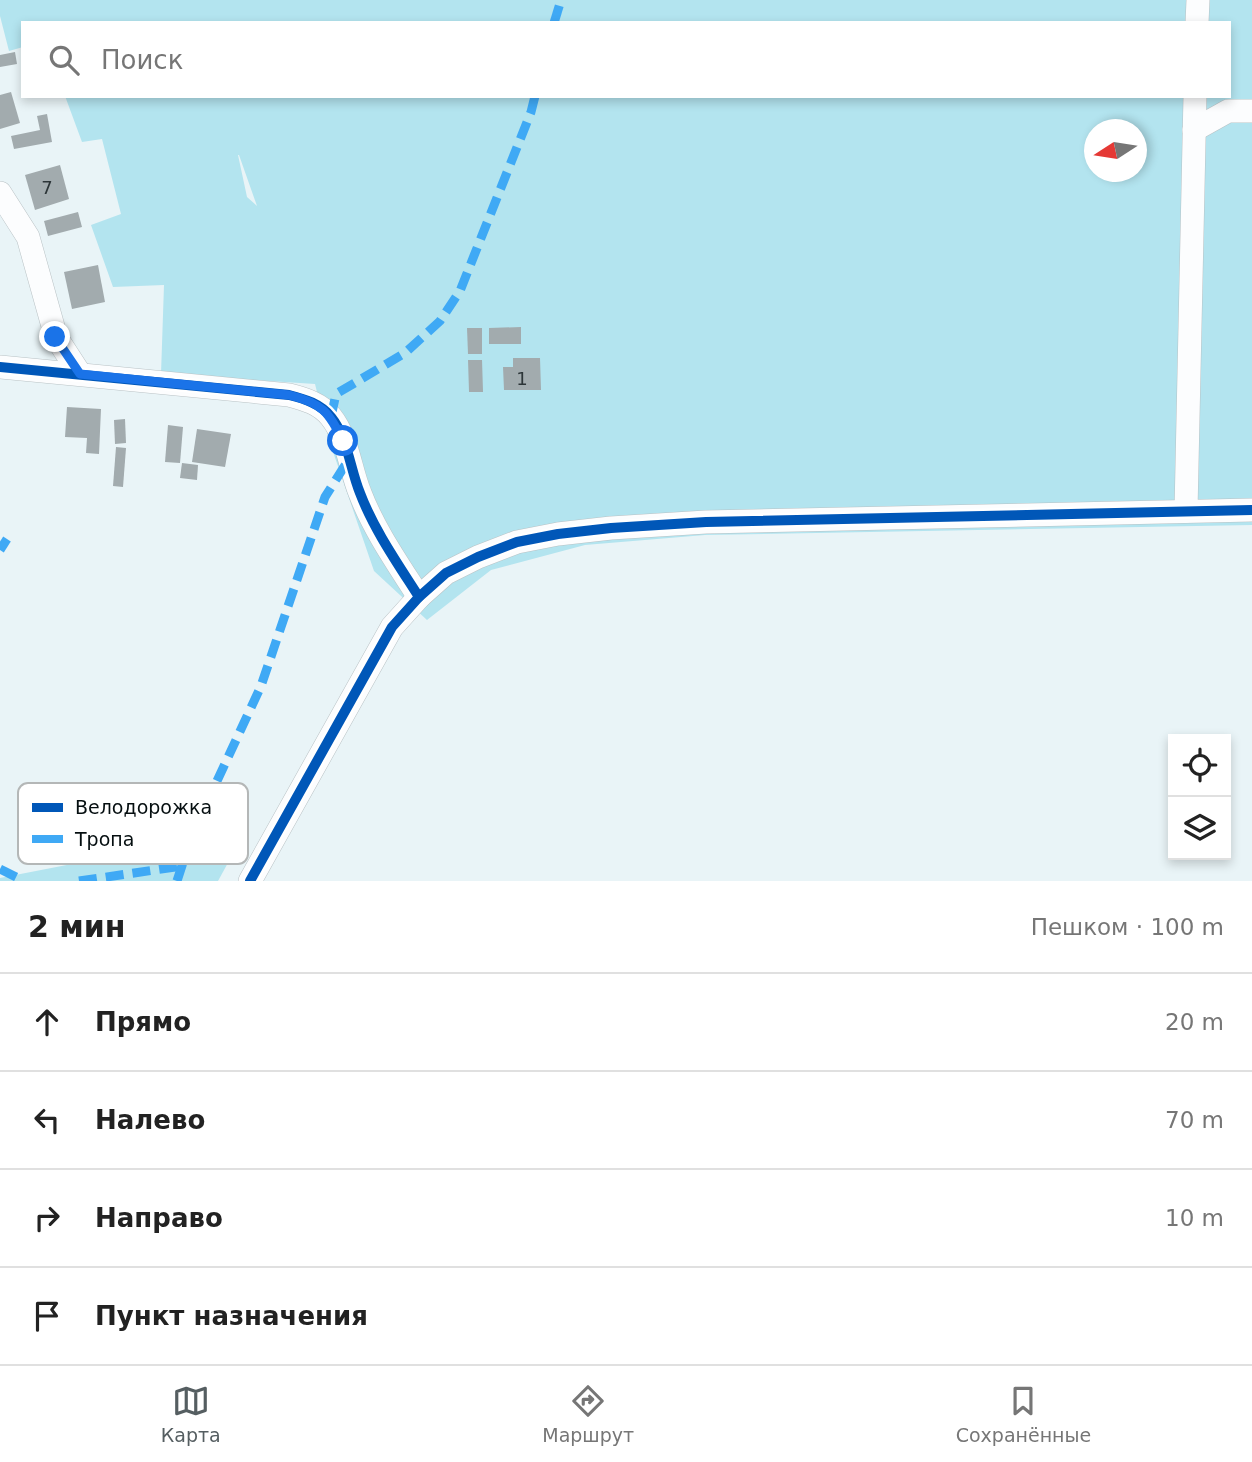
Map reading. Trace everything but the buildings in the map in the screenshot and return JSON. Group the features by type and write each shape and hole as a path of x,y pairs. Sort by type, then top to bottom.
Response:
{"street":[{"path":"1197,21 1198,0"},
{"path":"1186,511 1195,98"},
{"path":"1194,130 1228,111 1252,111"},
{"path":"0,193 27,237 55,337 80,374"},
{"path":"0,367 289,395 311,400 331,417 343,441 360,493 380,535 419,597"},
{"path":"250,881 392,627 419,597 446,573 517,542 611,528 706,522 1252,510"}],"shaded area":[{"path":"0,0 1252,0 1252,525 705,535 585,545 491,570 427,620 374,571 329,440 315,384 161,374 164,285 113,287 91,225 121,214 102,139 82,142 66,98 1231,98 1231,21 21,21 21,48 9,51 0,16","holes":["238,155 239,155 257,206 247,197"]},
{"path":"72,864 227,864 218,881 0,881 0,878"}],"marked path":[{"path":"555,21 561,0"},
{"path":"331,417 336,394 405,353 440,321 460,291 534,98"},
{"path":"216,783 261,686 325,497 349,459"},
{"path":"0,550 7,539"},
{"path":"177,881 183,864"},
{"path":"79,881 182,866"},
{"path":"0,869 24,881"}],"cycle path":[{"path":"0,367 289,395 318,405 337,425 372,520 419,597"},
{"path":"250,881 392,627 419,597 446,573 517,542 611,528 706,522 1252,510"}],"route":[{"path":"55,337 80,374 289,395 311,400 331,417 343,441"}]}
